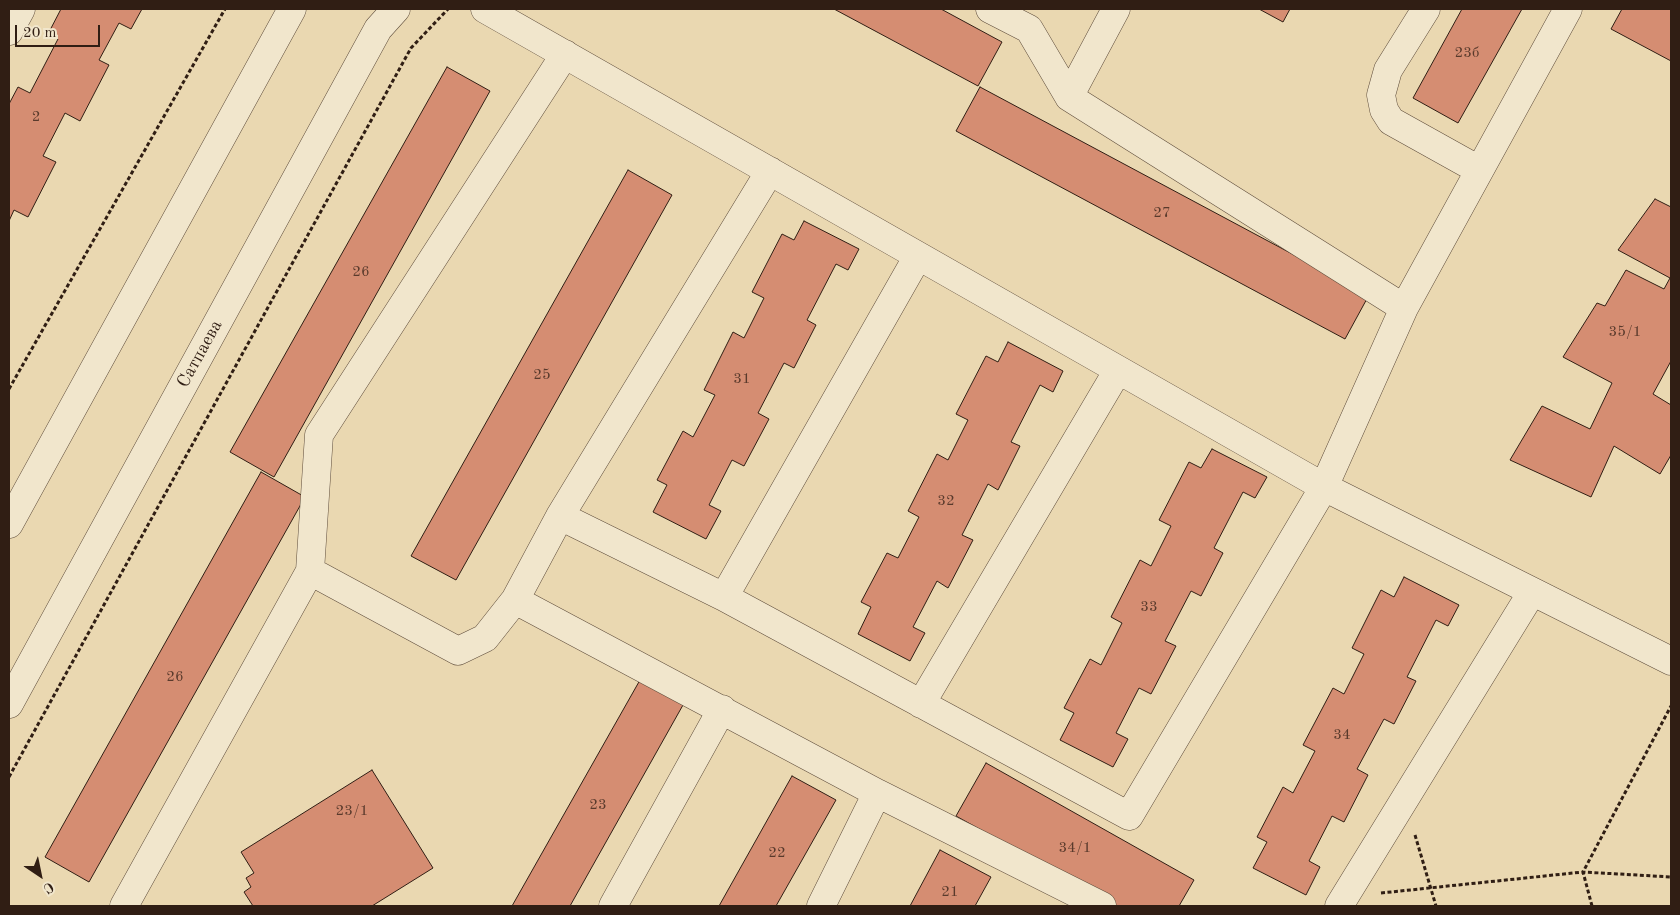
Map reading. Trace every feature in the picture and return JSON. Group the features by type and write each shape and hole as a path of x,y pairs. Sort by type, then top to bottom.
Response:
{"street":[{"path":"9,31 21,9"},
{"path":"9,524 292,9"},
{"name":"Сатпаева","path":"9,704 378,29 396,9"},
{"path":"485,9 1324,487 1671,661"},
{"path":"990,9 1029,29 1069,97 1404,308"},
{"path":"1069,97 1116,9"},
{"path":"1426,9 1388,70 1381,95 1384,110 1391,121 1479,170"},
{"path":"560,516 724,597 1129,816 1324,487 1404,308 1568,9"},
{"path":"124,906 310,571 319,435 565,54"},
{"path":"310,571 458,651 485,638 515,600 560,516 770,171"},
{"path":"724,597 918,256"},
{"path":"921,704 1118,370"},
{"path":"1342,901 1532,592"},
{"path":"515,600 877,793 1102,906"},
{"path":"613,906 722,709"},
{"path":"821,906 877,793"}],"path":[{"path":"9,389 225,9"},
{"path":"9,777 411,48 448,9"},
{"path":"1592,906 1583,872 1671,706"},
{"path":"1405,799 1436,906"},
{"path":"1342,901 1431,888 1583,872 1671,877"}],"building":[{"path":"61,9 142,9 131,29 119,23 99,60 109,65 80,121 65,113 43,156 56,162 28,217 14,210 9,221 9,104 18,87 30,93 58,39 48,34"},
{"path":"834,9 941,9 1002,42 978,86"},
{"path":"1259,9 1290,9 1283,22"},
{"path":"1462,9 1522,9 1458,123 1413,98"},
{"path":"1622,9 1671,9 1671,61 1611,29"},
{"path":"447,67 490,91 274,477 230,452"},
{"path":"980,87 1369,295 1345,339 956,131"},
{"path":"628,170 672,195 456,580 411,556"},
{"path":"1655,199 1671,207 1671,361 1653,394 1671,405 1671,455 1660,474 1614,446 1591,497 1510,460 1542,406 1590,429 1612,383 1563,357 1597,303 1605,306 1626,270 1664,289 1670,278 1618,250"},
{"path":"804,221 859,249 848,270 836,264 807,320 816,325 794,368 784,363 758,413 769,419 744,466 732,460 709,505 721,511 706,539 653,512 667,485 657,480 683,431 693,437 715,395 704,390 733,332 744,338 764,298 752,292 782,234 794,240"},
{"path":"1008,342 1063,371 1053,392 1040,385 1011,442 1020,446 998,490 988,484 962,535 973,540 948,588 937,581 913,627 925,633 910,661 858,634 871,607 861,602 887,553 898,558 919,517 908,511 937,454 948,460 968,420 956,414 986,356 998,362"},
{"path":"1212,449 1267,477 1255,498 1243,492 1214,548 1223,553 1201,596 1191,591 1165,641 1176,646 1151,694 1139,688 1116,733 1128,739 1113,767 1060,740 1074,713 1064,708 1090,659 1101,665 1122,623 1111,617 1140,560 1151,566 1171,526 1159,520 1189,462 1201,468"},
{"path":"261,472 305,497 89,882 45,857"},
{"path":"1404,577 1459,605 1448,626 1436,620 1407,677 1416,681 1394,724 1384,719 1357,769 1368,775 1344,822 1332,816 1309,861 1320,867 1306,895 1253,868 1267,842 1257,837 1283,787 1293,793 1315,751 1303,745 1333,688 1344,694 1364,654 1352,648 1381,590 1394,597"},
{"path":"640,680 683,705 570,906 512,906"},
{"path":"986,763 1194,880 1179,906 1117,906 956,816"},
{"path":"372,770 433,868 372,906 253,906 244,892 251,887 246,878 254,873 241,852"},
{"path":"792,776 836,800 776,906 719,906"},
{"path":"940,850 991,877 975,906 910,906"}]}
